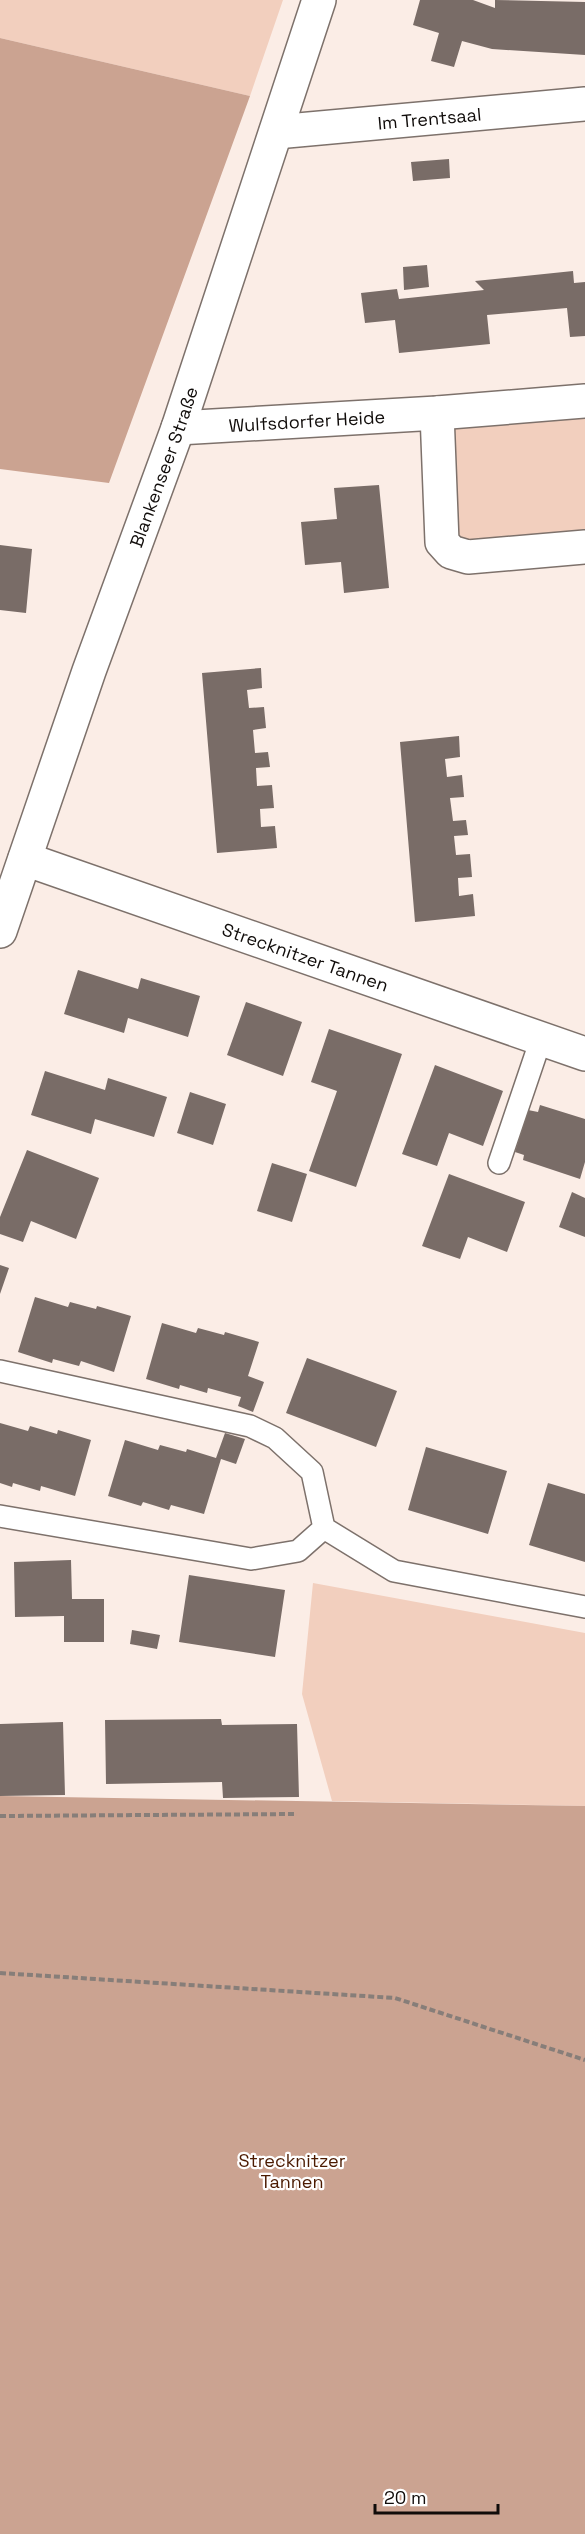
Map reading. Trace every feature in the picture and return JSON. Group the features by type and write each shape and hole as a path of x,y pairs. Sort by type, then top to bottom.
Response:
{"street":[{"name":"Blankenseer Straße","path":"0,931 89,671 178,428 319,0"},
{"name":"Im Trentsaal","path":"276,132 585,104"},
{"name":"Wulfsdorfer Heide","path":"178,428 437,413 585,401"},
{"path":"437,413 442,542 451,552 468,557 585,547"},
{"name":"Strecknitzer Tannen","path":"25,859 585,1054"}],"lane":[{"path":"499,1163 541,1039"},
{"path":"0,1371 250,1426 275,1438 312,1472 324,1528 394,1571 585,1608"},
{"path":"0,1516 251,1559 298,1551 324,1528"}],"path":[{"path":"0,1816 297,1814"},
{"path":"0,1973 395,1998 585,2060"}],"shaded area":[{"path":"0,0 283,0 250,96 0,38"},
{"path":"585,401 585,547 451,552 437,413"},
{"path":"313,1583 585,1633 585,1806 332,1801 302,1694"}],"green space":[{"path":"0,38 250,96 109,483 0,469"},
{"name":"Strecknitzer Tannen","path":"0,1796 585,1806 585,2534 0,2534"}],"building":[{"path":"420,0 473,0 495,8 495,0 585,2 585,55 492,49 462,41 454,67 431,61 439,33 413,25"},
{"path":"449,159 450,178 413,181 411,162"},
{"path":"427,265 429,287 404,290 403,267"},
{"path":"573,271 574,283 585,282 585,336 570,337 567,308 487,315 490,344 399,353 395,320 365,323 361,293 397,289 399,299 484,290 475,281"},
{"path":"379,485 389,588 344,593 341,562 305,565 301,522 337,519 334,488"},
{"path":"0,545 32,549 26,613 0,610"},
{"path":"261,668 262,688 247,690 249,708 264,707 266,728 253,730 255,753 268,752 270,767 256,768 257,786 272,785 274,808 260,809 261,827 275,826 277,848 217,853 202,673"},
{"path":"459,736 460,757 445,759 447,777 462,775 464,797 450,798 453,821 466,820 468,835 454,836 456,855 470,854 472,877 458,878 459,896 473,894 475,916 415,922 400,742"},
{"path":"78,970 138,989 141,978 200,996 188,1037 128,1018 124,1033 64,1014"},
{"path":"246,1002 302,1022 283,1076 227,1055"},
{"path":"329,1029 402,1054 356,1187 309,1171 337,1091 311,1082"},
{"path":"435,1065 503,1091 483,1146 449,1133 437,1166 402,1154"},
{"path":"45,1071 105,1090 108,1078 167,1097 154,1137 95,1119 91,1134 31,1115"},
{"path":"190,1092 226,1104 213,1145 177,1133"},
{"path":"540,1105 585,1119 585,1162 580,1179 523,1160 524,1155 515,1152 528,1110 538,1112"},
{"path":"27,1150 99,1178 76,1239 31,1221 23,1242 0,1234 0,1217"},
{"path":"272,1163 307,1174 292,1222 257,1211"},
{"path":"449,1174 525,1202 507,1252 468,1237 460,1259 422,1246"},
{"path":"572,1192 585,1198 585,1237 559,1227"},
{"path":"0,1265 9,1268 0,1294"},
{"path":"35,1297 68,1307 70,1302 96,1309 97,1306 131,1316 114,1372 81,1361 79,1366 53,1359 52,1363 18,1352"},
{"path":"162,1323 196,1333 198,1328 224,1335 225,1332 259,1342 248,1376 264,1382 253,1412 238,1406 241,1397 208,1388 207,1393 180,1385 179,1389 146,1379"},
{"path":"307,1358 397,1391 376,1447 286,1413"},
{"path":"0,1423 28,1431 30,1426 57,1434 58,1430 91,1440 75,1496 41,1486 40,1491 13,1483 12,1487 0,1483"},
{"path":"225,1433 245,1439 236,1464 221,1459 204,1514 171,1505 169,1510 143,1502 141,1506 108,1496 125,1440 158,1450 160,1445 186,1452 187,1449 216,1458"},
{"path":"426,1447 507,1471 488,1534 408,1510"},
{"path":"548,1483 585,1494 585,1562 529,1545"},
{"path":"71,1560 72,1599 104,1599 104,1642 64,1642 64,1616 15,1617 14,1562"},
{"path":"189,1575 285,1590 275,1657 179,1642"},
{"path":"132,1630 160,1635 157,1649 130,1644"},
{"path":"221,1719 222,1725 297,1724 299,1797 223,1798 222,1782 106,1784 105,1720"},
{"path":"63,1722 65,1795 0,1796 0,1724"}]}
